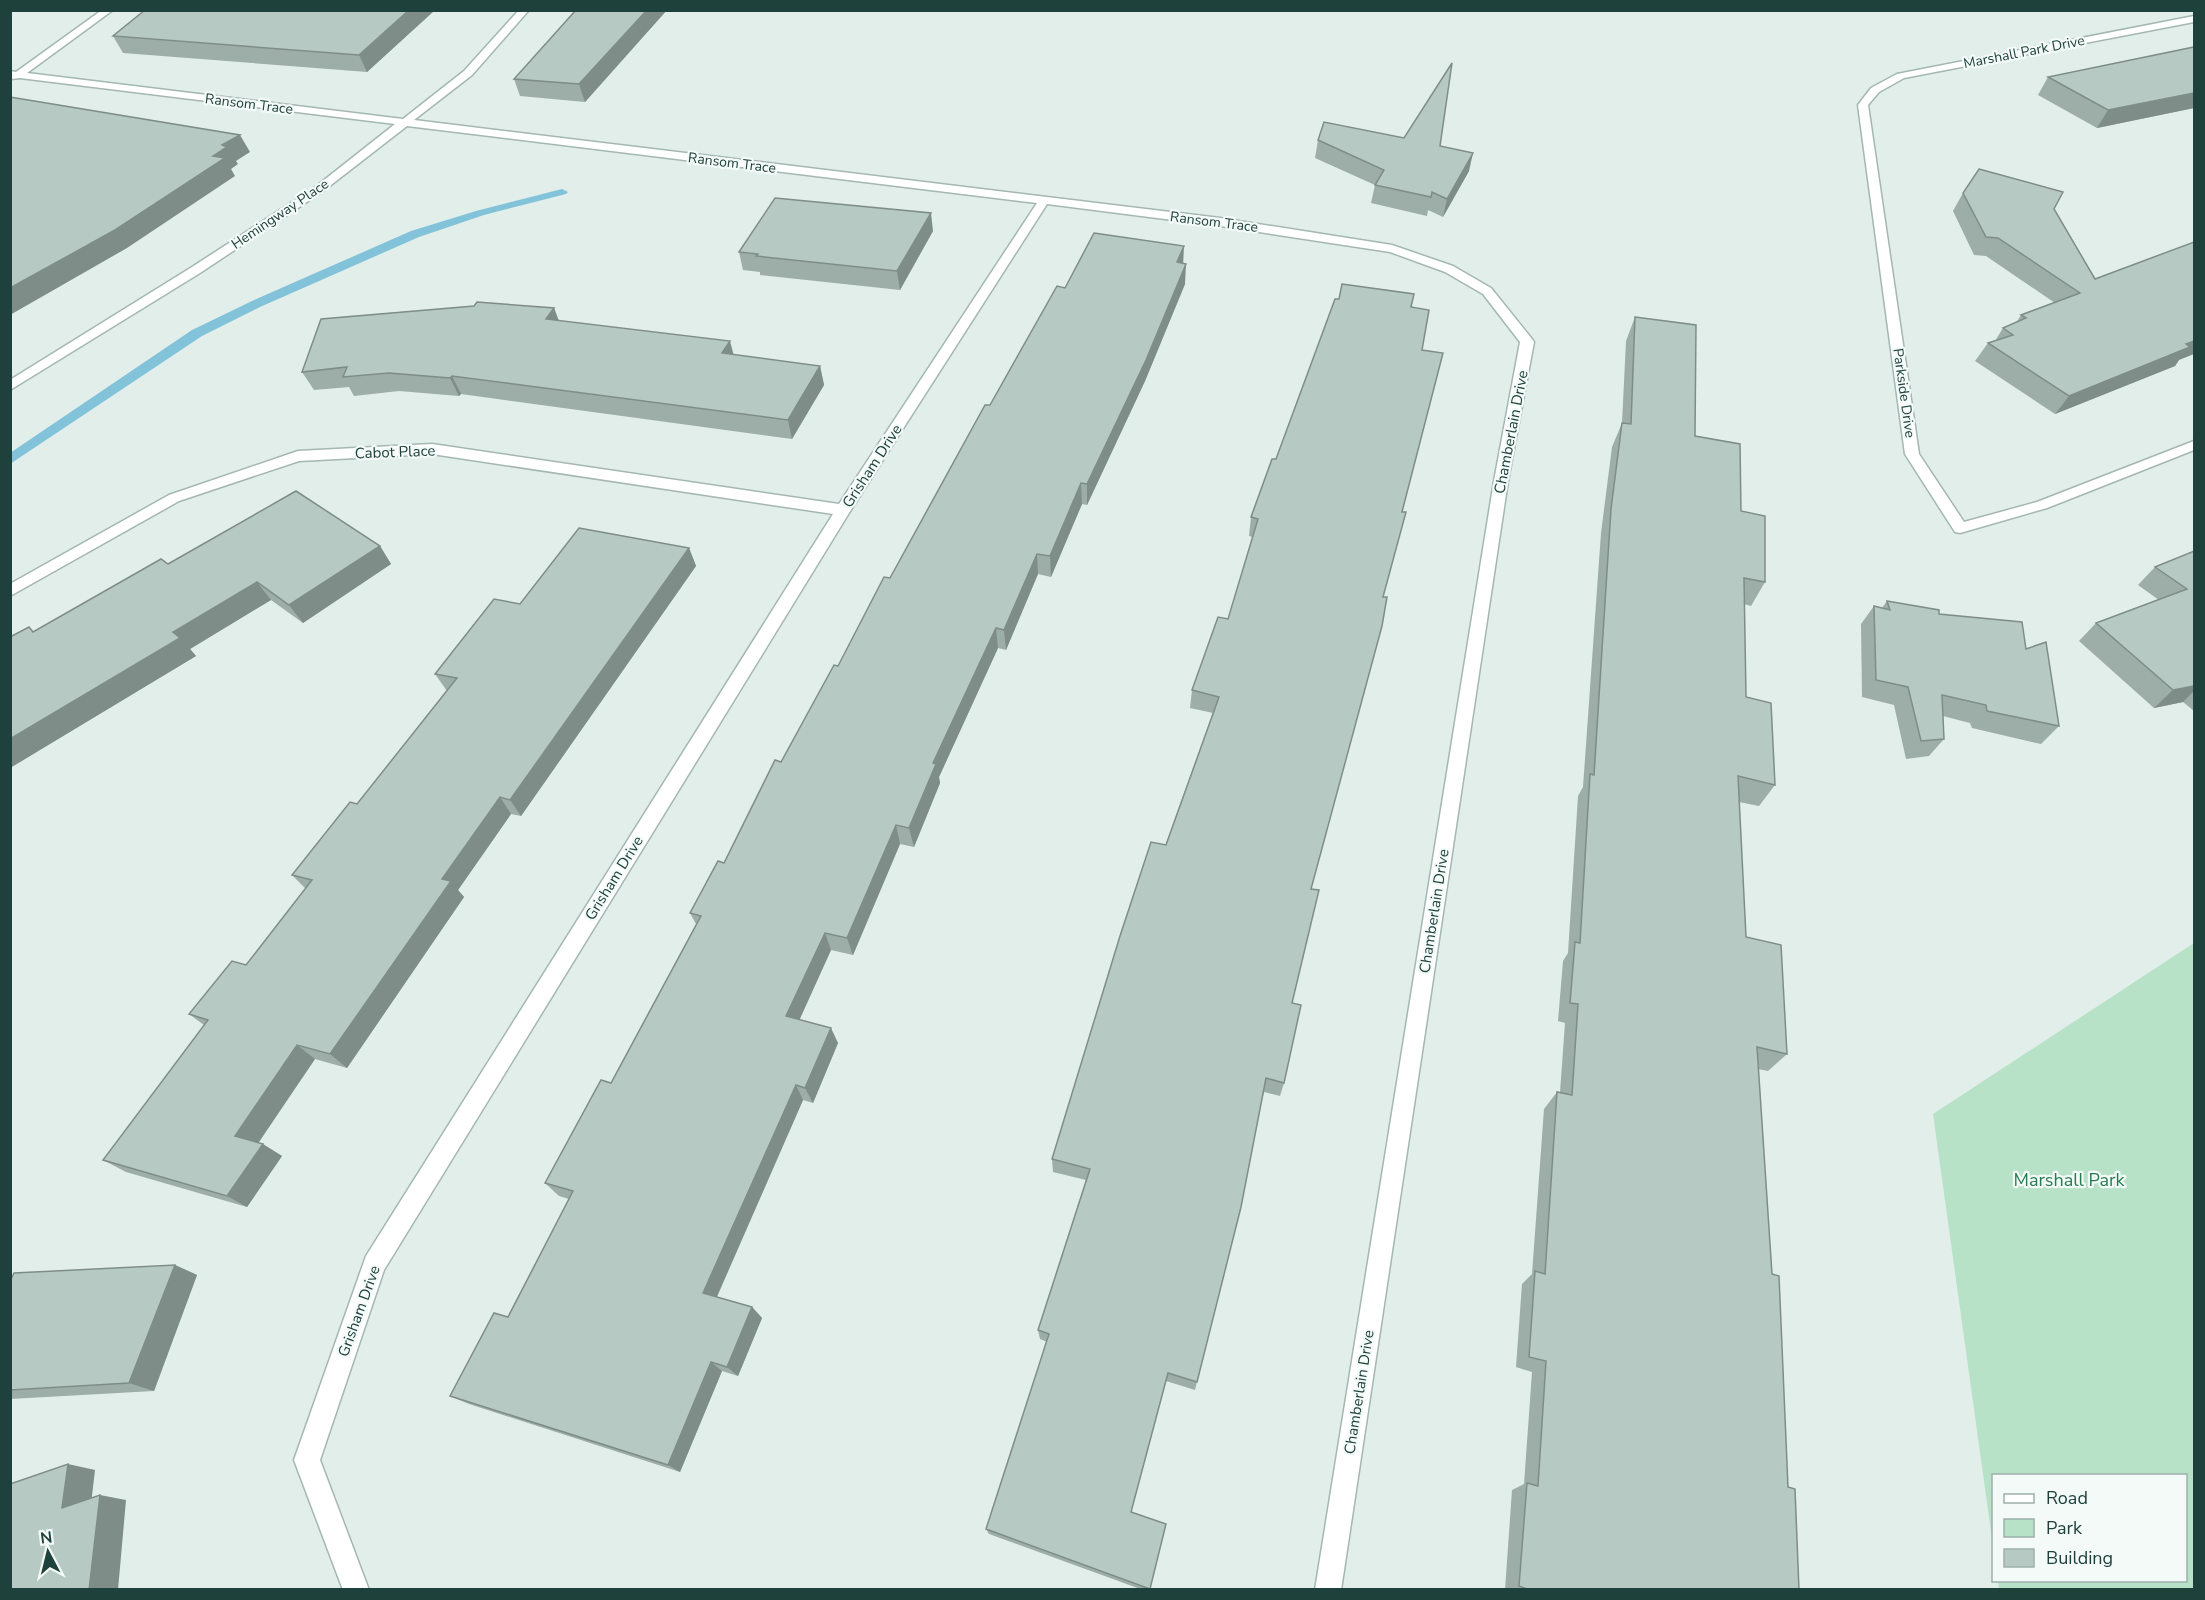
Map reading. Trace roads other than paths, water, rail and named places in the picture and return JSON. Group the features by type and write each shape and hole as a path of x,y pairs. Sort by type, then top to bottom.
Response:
{"street":[{"path":"13,76 109,10"},
{"name":"Hemingway Place","path":"10,386 196,270 318,190 468,73 525,10"},
{"name":"Marshall Park Drive","path":"1863,105 1875,90 1901,76 2194,19"},
{"name":"Ransom Trace","path":"13,76 1220,222 1392,249 1449,269"},
{"name":"Parkside Drive","path":"1863,105 1912,454 1960,528 2042,505 2194,445"},
{"name":"Grisham Drive","path":"356,1590 307,1460 374,1263 843,510 1043,202"},
{"name":"Chamberlain Drive","path":"1328,1590 1501,481 1527,342 1487,291 1449,269"},
{"name":"Cabot Place","path":"10,591 174,498 298,456 432,448 843,510"}],"waterway":[{"path":"10,460 197,333 256,304 415,234 480,213 562,192"}],"park label":[{"name":"Marshall Park","path":"2069,1180"}]}
